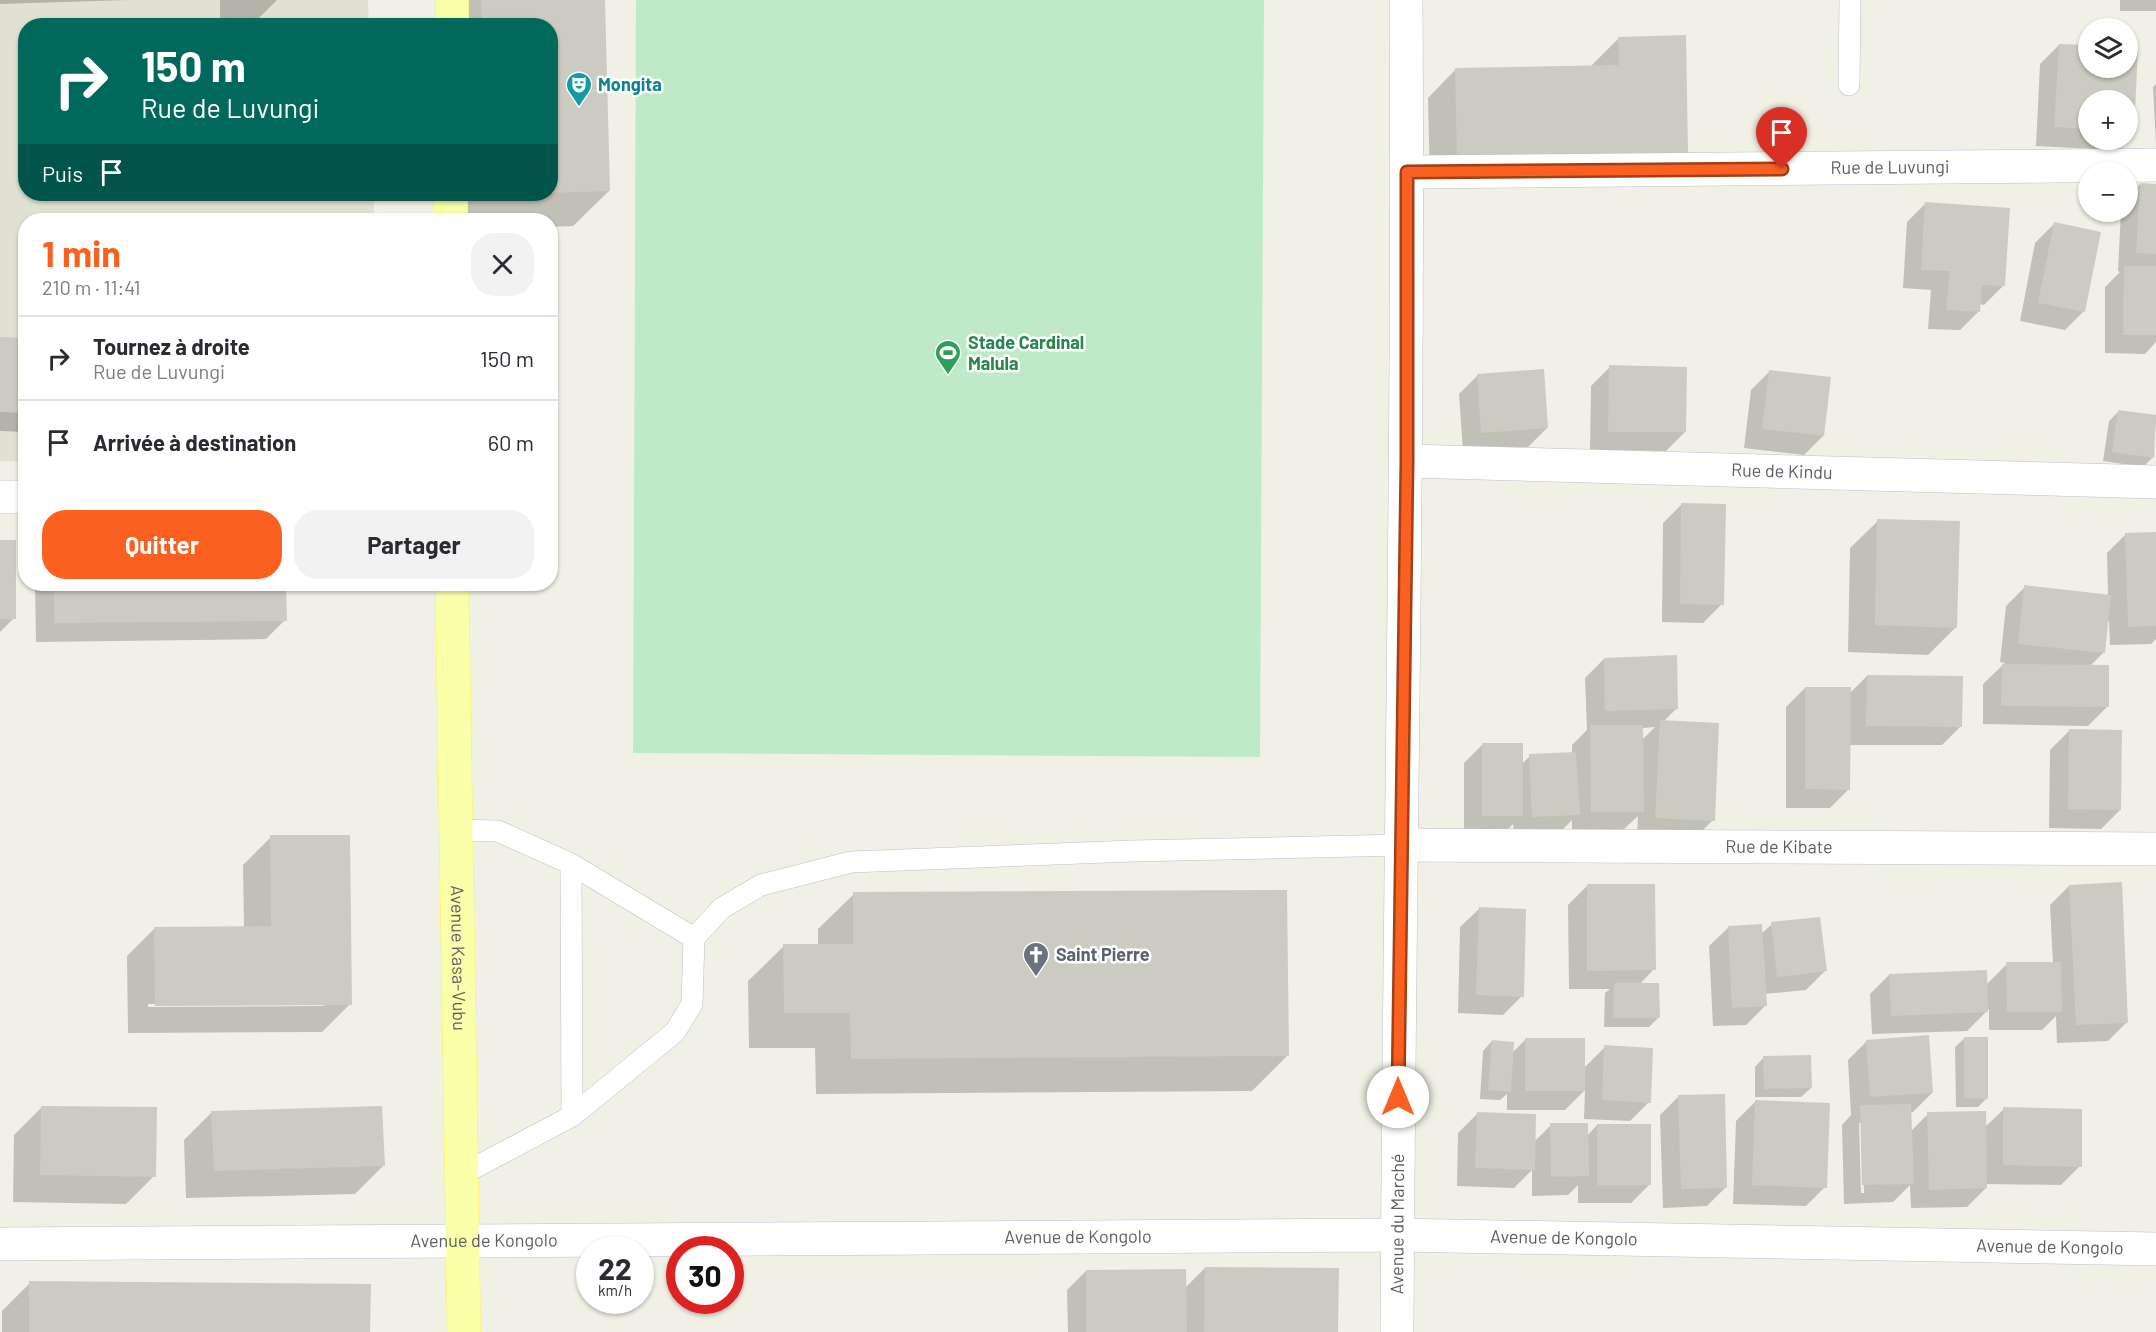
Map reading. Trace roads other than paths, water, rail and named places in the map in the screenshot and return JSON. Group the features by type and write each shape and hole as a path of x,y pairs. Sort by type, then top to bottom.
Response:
{"main road":[{"path":"452,0 452,18"},
{"name":"Avenue Kasa-Vubu","path":"452,591 464,1332"}],"street":[{"name":"Avenue du Marché","path":"1397,1332 1407,461 1406,0"},
{"name":"Rue de Luvungi","path":"1407,172 2156,165"},
{"name":"Rue de Kindu","path":"1407,461 2156,482"},
{"path":"0,497 18,497"},
{"name":"Rue de Kibate","path":"1401,845 2156,849"},
{"name":"Avenue de Kongolo","path":"0,1244 1397,1235 2156,1249"}],"lane":[{"path":"1849,85 1850,0"},
{"path":"456,830 498,831 571,864 694,938"},
{"path":"461,1175 572,1116 675,1032 692,1004 694,938 722,908 761,885 851,862 1133,851 1401,845"},
{"path":"571,864 572,1116"}],"place":[{"name":"Mongita","path":"579,108"},
{"name":"Stade Cardinal Malula","path":"948,376"},
{"name":"Saint Pierre","path":"1036,978"}]}
